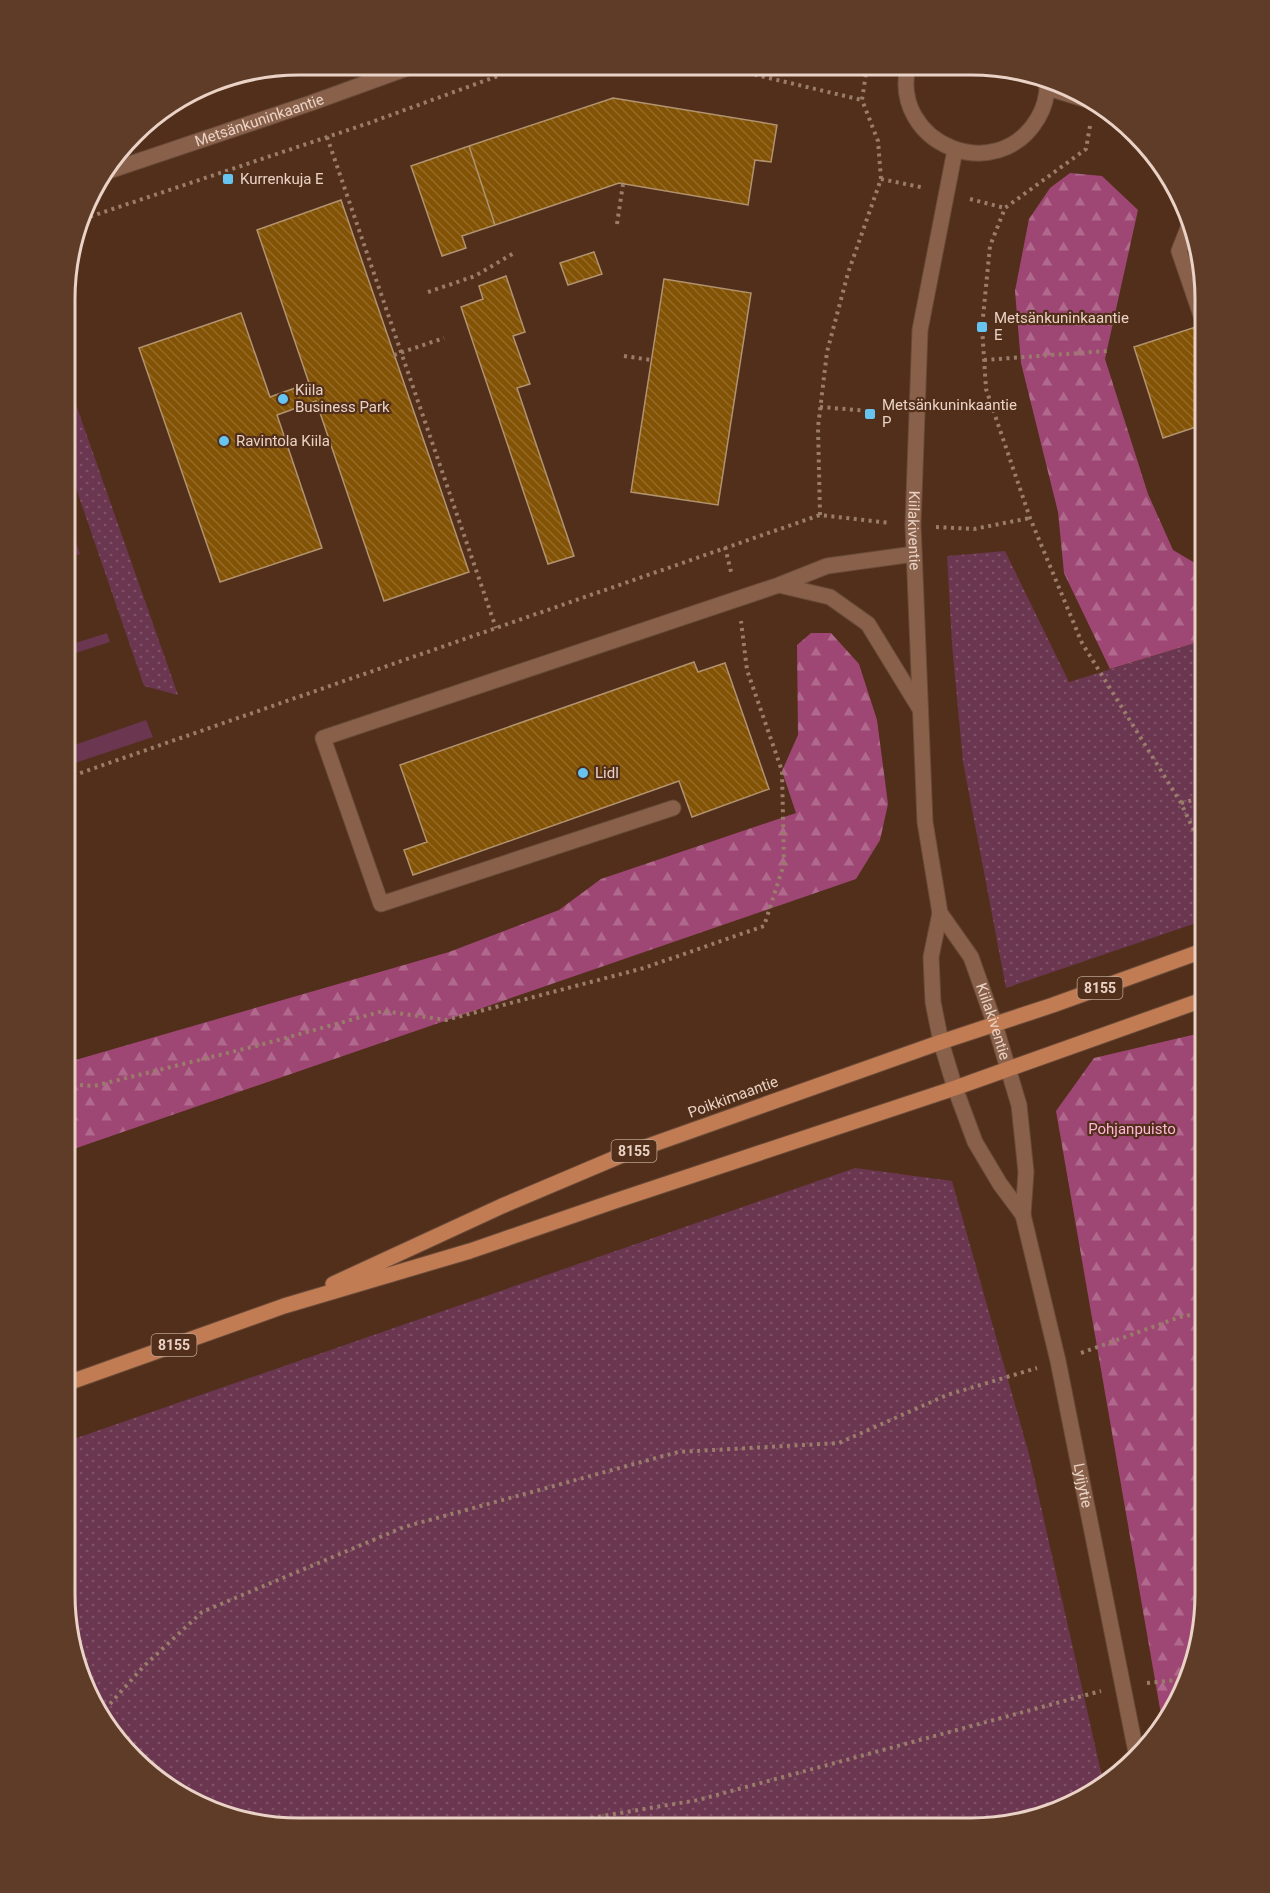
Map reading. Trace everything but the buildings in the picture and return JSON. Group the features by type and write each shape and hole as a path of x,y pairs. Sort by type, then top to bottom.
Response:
{"main road":[{"name":"Poikkimaantie","path":"284,1306 502,1206 620,1156 1195,954"},
{"name":"Poikkimaantie","path":"75,1380 284,1306 470,1251 1009,1070 1195,1003"}],"street":[{"name":"Metsänkuninkaantie","path":"118,168 388,75"},
{"path":"906,75 908,102 918,123 934,139 954,150 976,154 997,151 1016,142 1032,128 1043,109 1046,88"},
{"name":"Kiilakiventie","path":"941,1042 933,1002 931,957 940,912 925,822 913,525 920,330 954,150"},
{"path":"1185,235 1179,251 1195,296"},
{"path":"673,808 381,904 323,738 779,585 827,566 914,554"},
{"path":"779,585 830,597 868,624 920,709"},
{"name":"Kiilakiventie","path":"940,912 971,957 1009,1070"},
{"name":"Lyijytie","path":"941,1042 975,1142 1000,1184 1023,1215"},
{"name":"Lyijytie","path":"1009,1070 1019,1105 1025,1160 1023,1215 1058,1361 1135,1746"}],"path":[{"path":"91,216 327,137 500,75"},
{"path":"756,75 862,100"},
{"path":"820,515 818,427 826,352 848,273 881,179 878,141 862,100 866,75"},
{"path":"1092,111 1086,149 1005,208 990,246 982,327 986,389 1030,518 1082,643 1181,803 1195,833"},
{"path":"327,137 496,628"},
{"path":"617,224 624,184"},
{"path":"428,292 475,276 514,253"},
{"path":"394,355 444,338"},
{"path":"984,360 1107,351"},
{"path":"624,356 651,360"},
{"path":"820,408 870,411"},
{"path":"75,774 820,515 974,529 1030,518"},
{"path":"75,1085 94,1086 260,1045 383,1011 446,1020 644,969 764,926 784,864 782,771 747,670 738,598 725,547"},
{"path":"1181,803 1195,800"},
{"path":"106,1708 142,1667 202,1612 404,1527 678,1452 840,1443 947,1395 1058,1361 1180,1317 1195,1314"},
{"path":"591,1818 698,1800 1123,1686 1178,1680"}],"shaded area":[{"path":"75,402 178,695 144,686 75,485"},
{"path":"75,539 80,554 75,556"},
{"path":"1005,551 1069,682 1195,643 1195,923 1006,988 963,762 952,644 947,556"},
{"path":"107,633 110,642 75,653 75,643"},
{"path":"146,720 153,737 75,763 75,745"},
{"path":"855,1168 952,1181 1029,1454 1102,1775 1057,1801 1015,1814 986,1818 284,1818 255,1814 227,1806 187,1788 151,1762 121,1730 92,1680 79,1638 75,1609 75,1439"}],"green space":[{"path":"1070,173 1102,176 1138,210 1105,359 1148,494 1173,550 1195,563 1195,643 1110,669 1064,573 1058,512 1021,363 1015,291 1029,219 1050,188"},
{"path":"811,633 831,633 859,664 877,720 888,804 880,840 856,879 75,1149 75,1060 449,952 559,910 601,879 796,813 782,771 798,735 797,645"},
{"name":"Pohjanpuisto","path":"1195,1034 1195,1609 1191,1638 1183,1666 1161,1713 1056,1111 1094,1058"}],"place":[{"name":"Kurrenkuja E","path":"228,179"},
{"name":"Metsänkuninkaantie E","path":"982,327"},
{"name":"Kiila Business Park","path":"283,399"},
{"name":"Metsänkuninkaantie P","path":"870,414"},
{"name":"Ravintola Kiila","path":"224,441"},
{"name":"Lidl","path":"583,773"}]}
